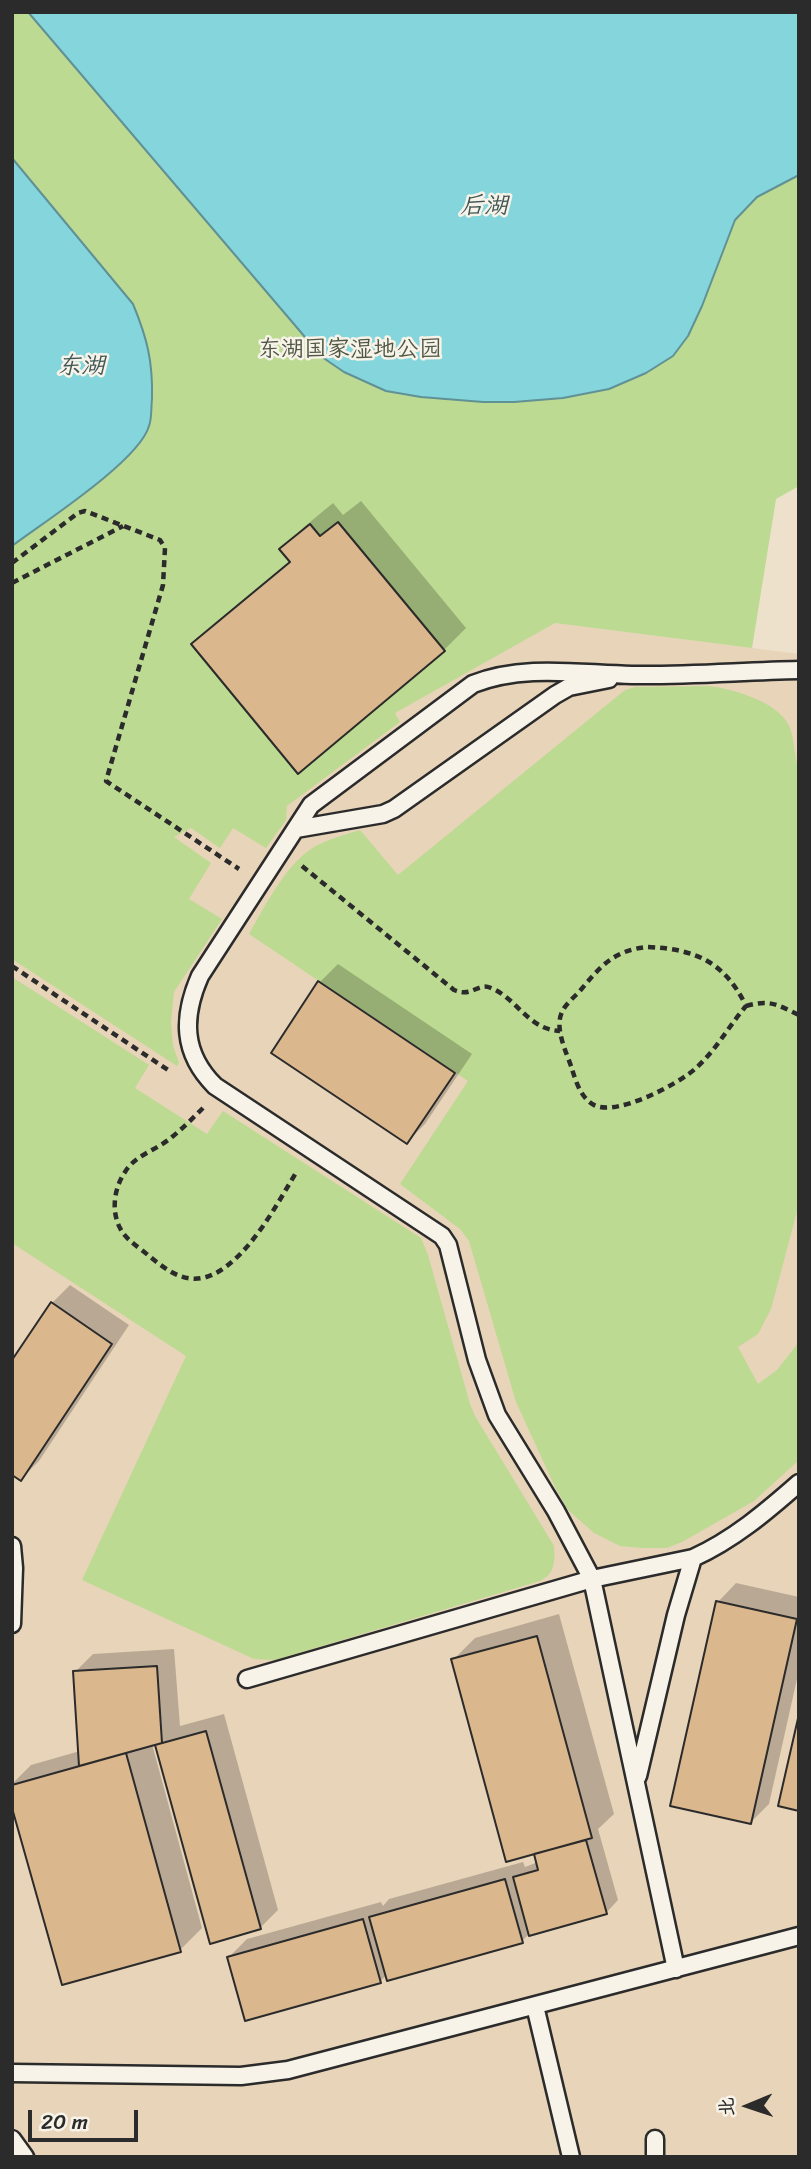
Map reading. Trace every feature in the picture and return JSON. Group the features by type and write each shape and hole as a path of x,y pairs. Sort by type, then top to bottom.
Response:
{"lane":[{"path":"676,1969 592,1579 556,1511 497,1415 477,1360 448,1245 442,1236 222,1090 201,1070 192,1052 188,1016 200,976 311,806 473,684 498,676 565,671 632,675 799,670"},
{"path":"296,829 383,814 394,809 569,687 632,675"},
{"path":"247,1679 592,1579 693,1558 707,1552 760,1517 799,1483"},
{"path":"12,1546 13,1615"},
{"path":"636,1782 676,1615 693,1558"},
{"path":"12,2073 228,2076 268,2073 319,2063 799,1937"},
{"path":"535,2006 571,2157"},
{"path":"12,2139 25,2157"},
{"path":"655,2139 655,2157"}],"path":[{"path":"12,563 78,513 85,511 160,540 164,548 163,585 106,781 260,883"},
{"path":"12,583 122,526"},
{"path":"283,850 454,990 464,994 483,987 489,988 512,1002 530,1020 542,1027 560,1031"},
{"path":"746,1006 739,991 727,976 701,958 681,950 635,948 617,955 601,966 562,1013 560,1031 582,1093 597,1107 617,1106 653,1093 688,1075 718,1044 746,1006 771,1002 799,1015"},
{"path":"12,966 185,1082 201,1070"},
{"path":"222,1090 172,1137 130,1165 118,1185 115,1214 121,1230 165,1269 186,1278 197,1278 214,1274 235,1258 274,1209 311,1149"}],"shaded area":[{"path":"12,546 799,654 799,2157 12,2157"}],"green space":[{"name":"东湖国家湿地公园","path":"12,12 799,12 799,486 776,499 752,648 555,623 395,713 400,722 287,806 286,820 266,848 233,828 220,848 191,828 174,837 211,863 189,899 222,919 174,992 171,1022 173,1046 179,1063 177,1066 12,959"},
{"path":"709,686 755,698 785,719 793,738 799,771 799,1204 771,1309 758,1334 738,1347 758,1384 777,1370 799,1342 799,1460 754,1501 682,1542 667,1548 642,1548 620,1546 594,1533 568,1510 516,1402 469,1241 460,1229 400,1184 468,1081 249,934 285,875 314,847 360,830 398,875 625,690 635,687"},
{"path":"12,977 149,1065 135,1088 207,1134 223,1111 421,1238 475,1416 554,1546 553,1567 549,1575 540,1581 275,1660 254,1659 82,1580 186,1356 12,1243"}],"water":[{"name":"后湖","path":"28,12 799,12 799,175 757,197 735,220 688,336 673,356 646,373 609,389 563,398 514,402 421,397 386,391 344,372 322,357"},
{"name":"东湖","path":"12,158 133,304 148,350 152,385 151,416 142,440 110,473 12,546"}],"building":[{"path":"338,522 445,651 298,774 191,644 290,562 279,549 310,524 320,536"},
{"path":"318,981 455,1073 407,1144 271,1053"},
{"path":"51,1302 112,1344 21,1481 12,1475 12,1360"},
{"path":"716,1601 797,1619 751,1824 670,1806"},
{"path":"537,1636 592,1838 506,1862 451,1659"},
{"path":"157,1666 162,1743 79,1766 73,1671"},
{"path":"799,1714 799,1811 778,1806"},
{"path":"206,1731 261,1929 210,1944 155,1745"},
{"path":"126,1753 181,1952 62,1985 12,1808 12,1785"},
{"path":"586,1840 607,1914 529,1936 513,1877 538,1870 534,1854"},
{"path":"505,1879 523,1943 387,1981 369,1917"},
{"path":"363,1919 381,1983 245,2021 227,1957"}]}
